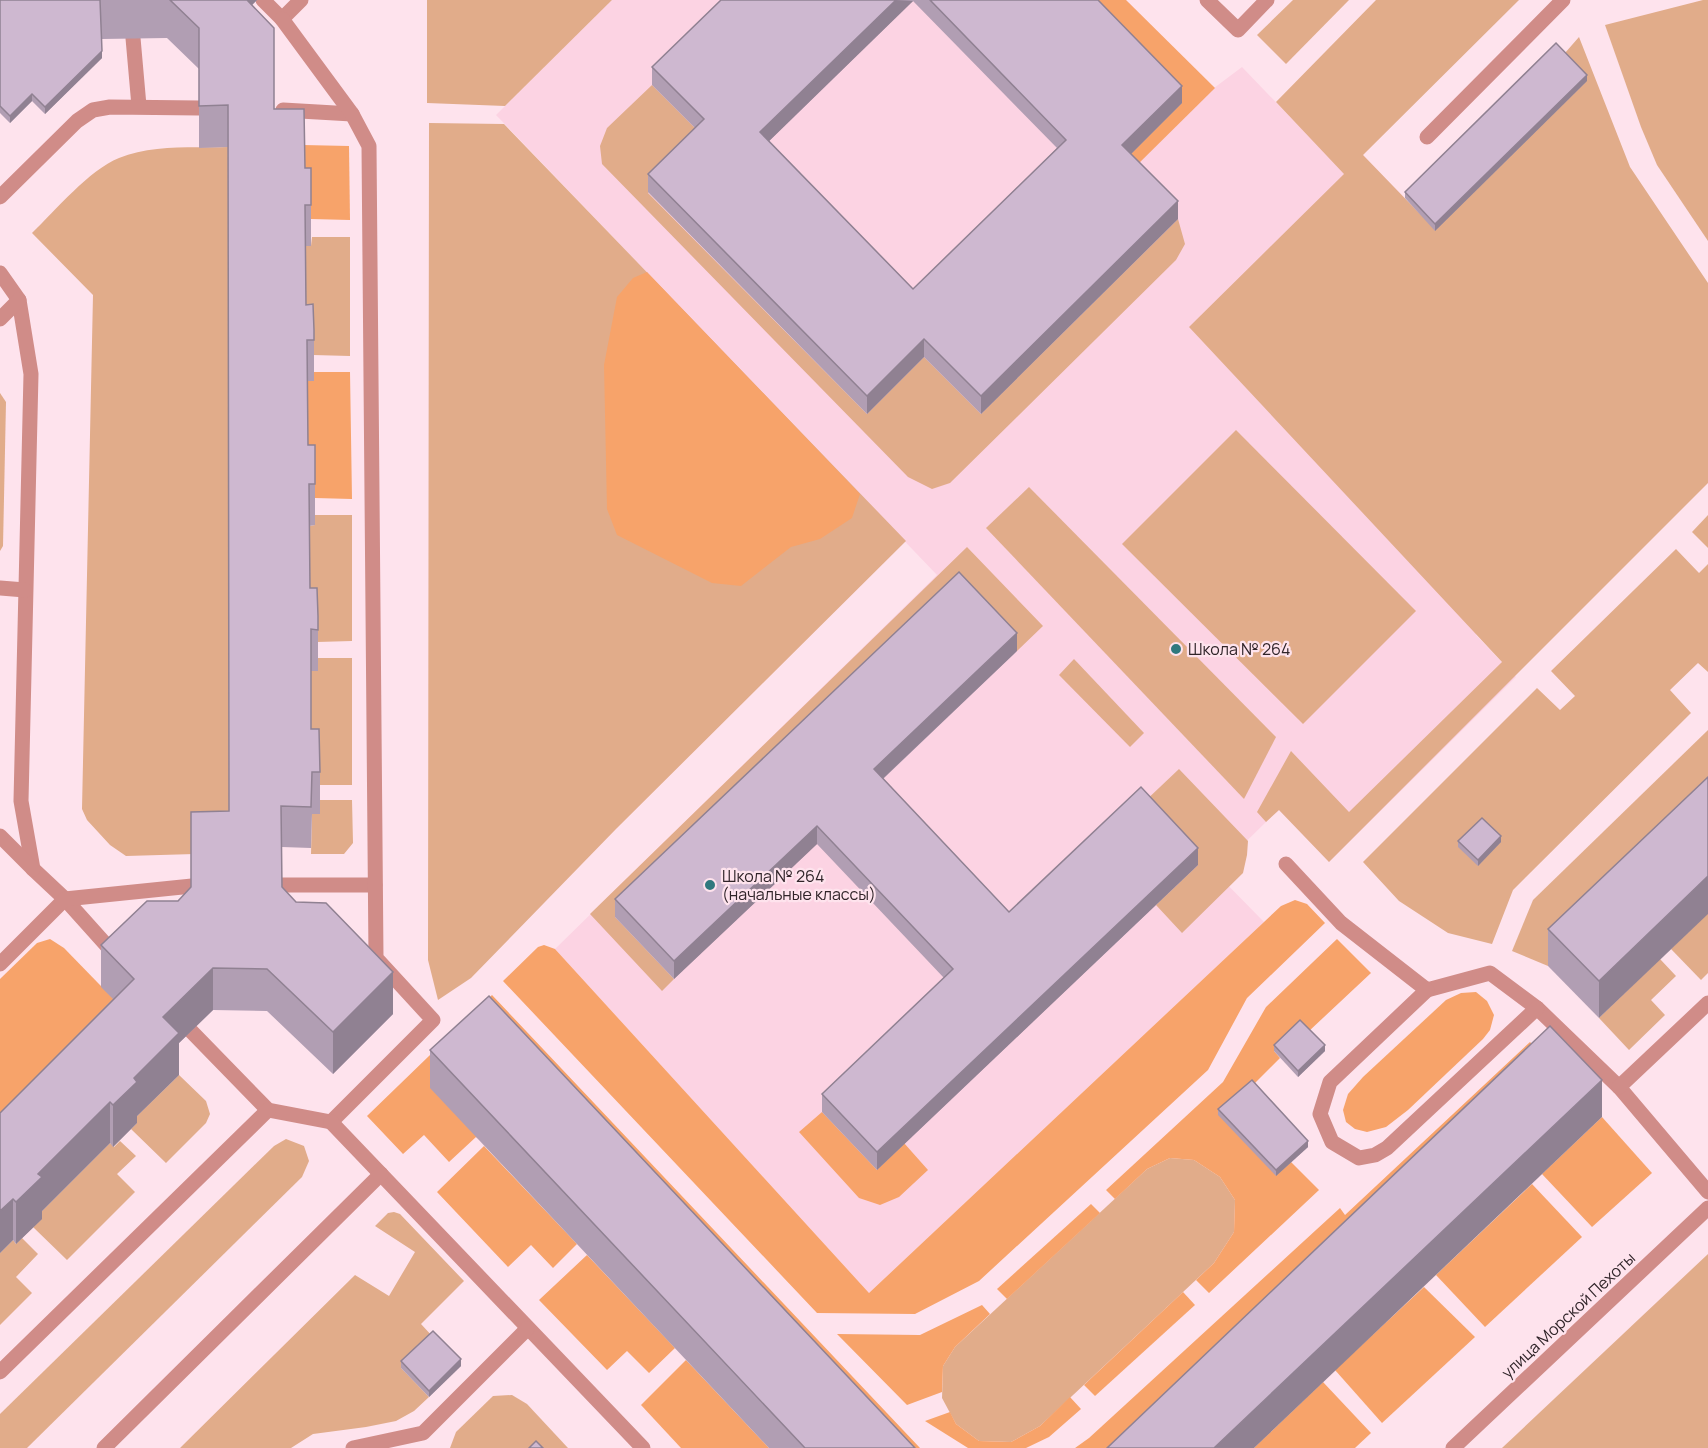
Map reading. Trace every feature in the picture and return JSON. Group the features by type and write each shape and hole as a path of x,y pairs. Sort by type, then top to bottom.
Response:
{"street":[{"path":"263,0 282,19 352,114 369,146 376,958 434,1020 331,1122"},
{"path":"282,19 301,0"},
{"path":"1207,0 1238,30 1267,0"},
{"path":"1427,137 1563,0"},
{"path":"133,39 139,106"},
{"path":"0,197 77,121 93,110 139,106 199,108"},
{"path":"274,109 352,114"},
{"path":"0,273 19,300 31,374 21,801 33,869"},
{"path":"0,319 19,300"},
{"path":"0,588 26,590"},
{"path":"0,836 65,899 124,964"},
{"path":"1286,864 1341,923 1427,990"},
{"path":"282,885 375,885"},
{"path":"0,964 65,899 192,886"},
{"path":"1537,1008 1387,1148 1375,1155 1359,1158 1332,1142 1320,1114 1329,1082 1427,990 1490,973 1537,1008 1619,1087 1708,1192"},
{"path":"1619,1087 1708,1003"},
{"path":"191,1031 268,1110 331,1122 643,1448"},
{"path":"0,1372 268,1110"},
{"path":"104,1448 381,1174"},
{"name":"улица Морской Пехоты","path":"1453,1448 1708,1208"},
{"path":"353,1448 423,1433 527,1329"}],"shaded area":[{"path":"427,0 612,0 505,106 427,103"},
{"name":"Школа № 264","path":"612,0 1126,0 1214,88 1242,67 1344,173 1363,155 1422,216 1476,635 1516,677 1329,862 1279,810 1266,822 1215,872 1264,922 869,1293 555,949 937,575 496,115"},
{"path":"1080,0 1126,0 1215,88 1131,171"},
{"path":"1293,0 1349,0 1286,64 1257,35"},
{"path":"1376,0 1519,0 1363,155 1422,216 1579,37 1630,167 1708,283 1708,483 1329,862 1279,810 1266,822 1257,812 1291,751 1349,812 1502,662 1189,327 1344,174 1276,102"},
{"path":"1708,0 1708,241 1657,165 1605,25"},
{"path":"652,85 704,137 648,193 867,414 924,357 981,414 1178,219 1185,244 1176,260 950,483 932,489 908,477 602,164 600,146 607,128"},
{"path":"429,123 504,124 906,541 616,829 471,978 438,1000 428,960"},
{"path":"303,145 349,146 350,220 311,219 305,209"},
{"path":"228,147 229,853 126,856 110,845 87,820 82,809 93,295 32,233 85,181 119,158 159,149"},
{"path":"312,237 350,237 350,356 313,355 306,346 305,246 311,246"},
{"path":"647,272 860,494 852,518 820,539 791,547 741,586 712,583 617,535 607,509 604,365 617,297 633,278"},
{"path":"314,372 350,372 352,499 315,498 308,487 307,381 314,381"},
{"path":"0,393 6,402 3,546 0,551"},
{"path":"1236,430 1416,611 1303,724 1122,544"},
{"path":"1029,487 1276,737 1244,799 986,528"},
{"path":"315,515 352,515 352,641 317,642 310,629 309,526 315,525"},
{"path":"1708,515 1708,548 1692,532"},
{"path":"967,547 1043,626 1017,651 959,590 615,917 674,979 662,991 590,914"},
{"path":"1676,549 1699,573 1708,564 1708,672 1698,663 1670,690 1691,713 1513,890 1492,944 1448,933 1399,901 1363,862 1537,688 1560,710 1575,696 1551,671"},
{"path":"318,658 352,658 352,785 320,785 311,770 311,671 318,671"},
{"path":"1074,659 1144,733 1130,747 1059,675"},
{"path":"1708,730 1708,815 1548,966 1512,951 1533,900"},
{"path":"1179,769 1248,841 1243,873 1182,933 1156,905 1198,865 1141,805"},
{"path":"319,800 352,800 353,843 344,854 311,854 312,814 320,813"},
{"path":"1295,900 1307,904 1325,923 1247,998 1208,1070 979,1281 915,1314 817,1313 503,981 538,947 544,945 555,949 869,1293 1281,906"},
{"path":"1708,913 1708,973 1701,980 1671,949"},
{"path":"50,939 64,948 134,1020 0,1154 0,979 37,943"},
{"path":"1337,939 1371,973 1308,1032 1274,1051 1280,1058 1252,1086 1291,1162 1319,1190 1209,1293 1196,1280 1214,1263 1234,1232 1235,1200 1220,1177 1194,1160 1170,1158 1147,1169 1115,1199 1106,1190 1223,1082 1266,1007"},
{"path":"1660,959 1676,976 1651,1000 1665,1015 1629,1050 1599,1018"},
{"path":"1476,992 1487,1001 1494,1015 1490,1030 1483,1039 1408,1110 1386,1127 1367,1132 1355,1129 1346,1122 1343,1110 1348,1094 1363,1077 1446,1000 1461,993"},
{"path":"492,995 920,1448 880,1448 476,1137 449,1162 424,1135 403,1154 367,1116"},
{"path":"1530,1042 1550,1064 1146,1448 1075,1448 1089,1438 1340,1208 1345,1215"},
{"path":"179,1075 206,1101 210,1114 206,1123 166,1163 131,1129 137,1123 134,1119"},
{"path":"822,1112 877,1170 904,1143 928,1170 899,1197 880,1205 859,1198 799,1132"},
{"path":"1602,1117 1652,1173 1592,1227 1542,1174"},
{"path":"286,1139 304,1146 309,1161 302,1177 27,1448 0,1448 0,1414 274,1146"},
{"path":"120,1141 136,1156 117,1174 135,1192 67,1260 33,1227 41,1219 38,1215 110,1143 114,1147"},
{"path":"484,1146 577,1244 553,1268 531,1245 508,1267 437,1192"},
{"path":"1170,1158 1194,1160 1220,1177 1235,1200 1234,1232 1214,1263 1040,1426 1011,1442 979,1441 956,1424 942,1398 943,1366 955,1347 1147,1169"},
{"path":"1532,1184 1582,1237 1485,1327 1436,1275"},
{"path":"1091,1204 1100,1213 1007,1299 997,1289"},
{"path":"388,1213 400,1214 464,1281 421,1324 433,1337 401,1368 429,1397 414,1411 396,1421 313,1434 291,1448 180,1448 355,1275 389,1296 415,1252 375,1226"},
{"path":"22,1238 38,1254 16,1277 32,1293 0,1325 0,1253 13,1240 16,1244"},
{"path":"1708,1254 1708,1448 1502,1448"},
{"path":"587,1255 675,1348 649,1373 627,1351 607,1370 539,1300"},
{"path":"1424,1287 1475,1337 1382,1423 1335,1370"},
{"path":"1183,1292 1195,1305 1095,1396 1084,1385"},
{"path":"982,1305 990,1314 955,1347 943,1366 942,1392 907,1405 837,1334 920,1335"},
{"path":"686,1360 769,1448 681,1448 641,1405"},
{"path":"1323,1382 1371,1433 1355,1448 1254,1448"},
{"path":"512,1395 527,1404 568,1448 450,1448 456,1432 493,1396"},
{"path":"1070,1397 1081,1409 1049,1437 1026,1448 968,1448 925,1421 950,1412 956,1424 979,1441 1011,1442 1040,1426"}],"building":[{"path":"0,0 100,0 102,51 45,107 32,94 10,116 0,106"},
{"path":"170,0 247,0 274,28 274,109 304,109 305,168 311,168 311,205 305,205 306,305 313,304 314,330 314,340 307,340 308,445 315,445 315,484 309,484 310,588 317,588 318,616 318,630 311,629 311,729 319,729 320,772 312,772 311,807 281,806 282,887 296,902 326,903 393,972 333,1032 267,969 213,968 163,1017 179,1033 134,1078 137,1082 113,1105 110,1102 38,1174 42,1177 16,1202 13,1199 0,1211 0,1113 134,979 101,945 147,901 178,901 191,887 191,812 229,811 228,105 199,106 199,28"},
{"path":"721,0 896,0 760,132 913,289 1066,140 930,0 1098,0 1182,86 1122,145 1178,201 981,396 924,339 867,396 648,174 704,119 652,67"},
{"path":"1556,43 1587,75 1435,224 1405,192"},
{"name":"Школа № 264 (начальные классы)","path":"959,572 1017,633 874,769 1009,912 1141,787 1198,848 877,1152 822,1094 953,969 817,826 674,961 615,899"},
{"path":"1708,777 1708,876 1599,981 1548,929"},
{"path":"1482,818 1501,836 1478,860 1458,841"},
{"path":"489,996 915,1448 805,1448 430,1050"},
{"path":"1300,1020 1325,1045 1298,1071 1274,1045"},
{"path":"1550,1026 1602,1080 1214,1448 1107,1448"},
{"path":"1252,1080 1308,1141 1276,1170 1218,1109"},
{"path":"433,1331 461,1359 429,1391 401,1361"},
{"path":"536,1441 543,1448 529,1448"}],"place":[{"name":"Школа № 264","path":"1176,649"},
{"name":"Школа № 264 (начальные классы)","path":"710,885"}]}
